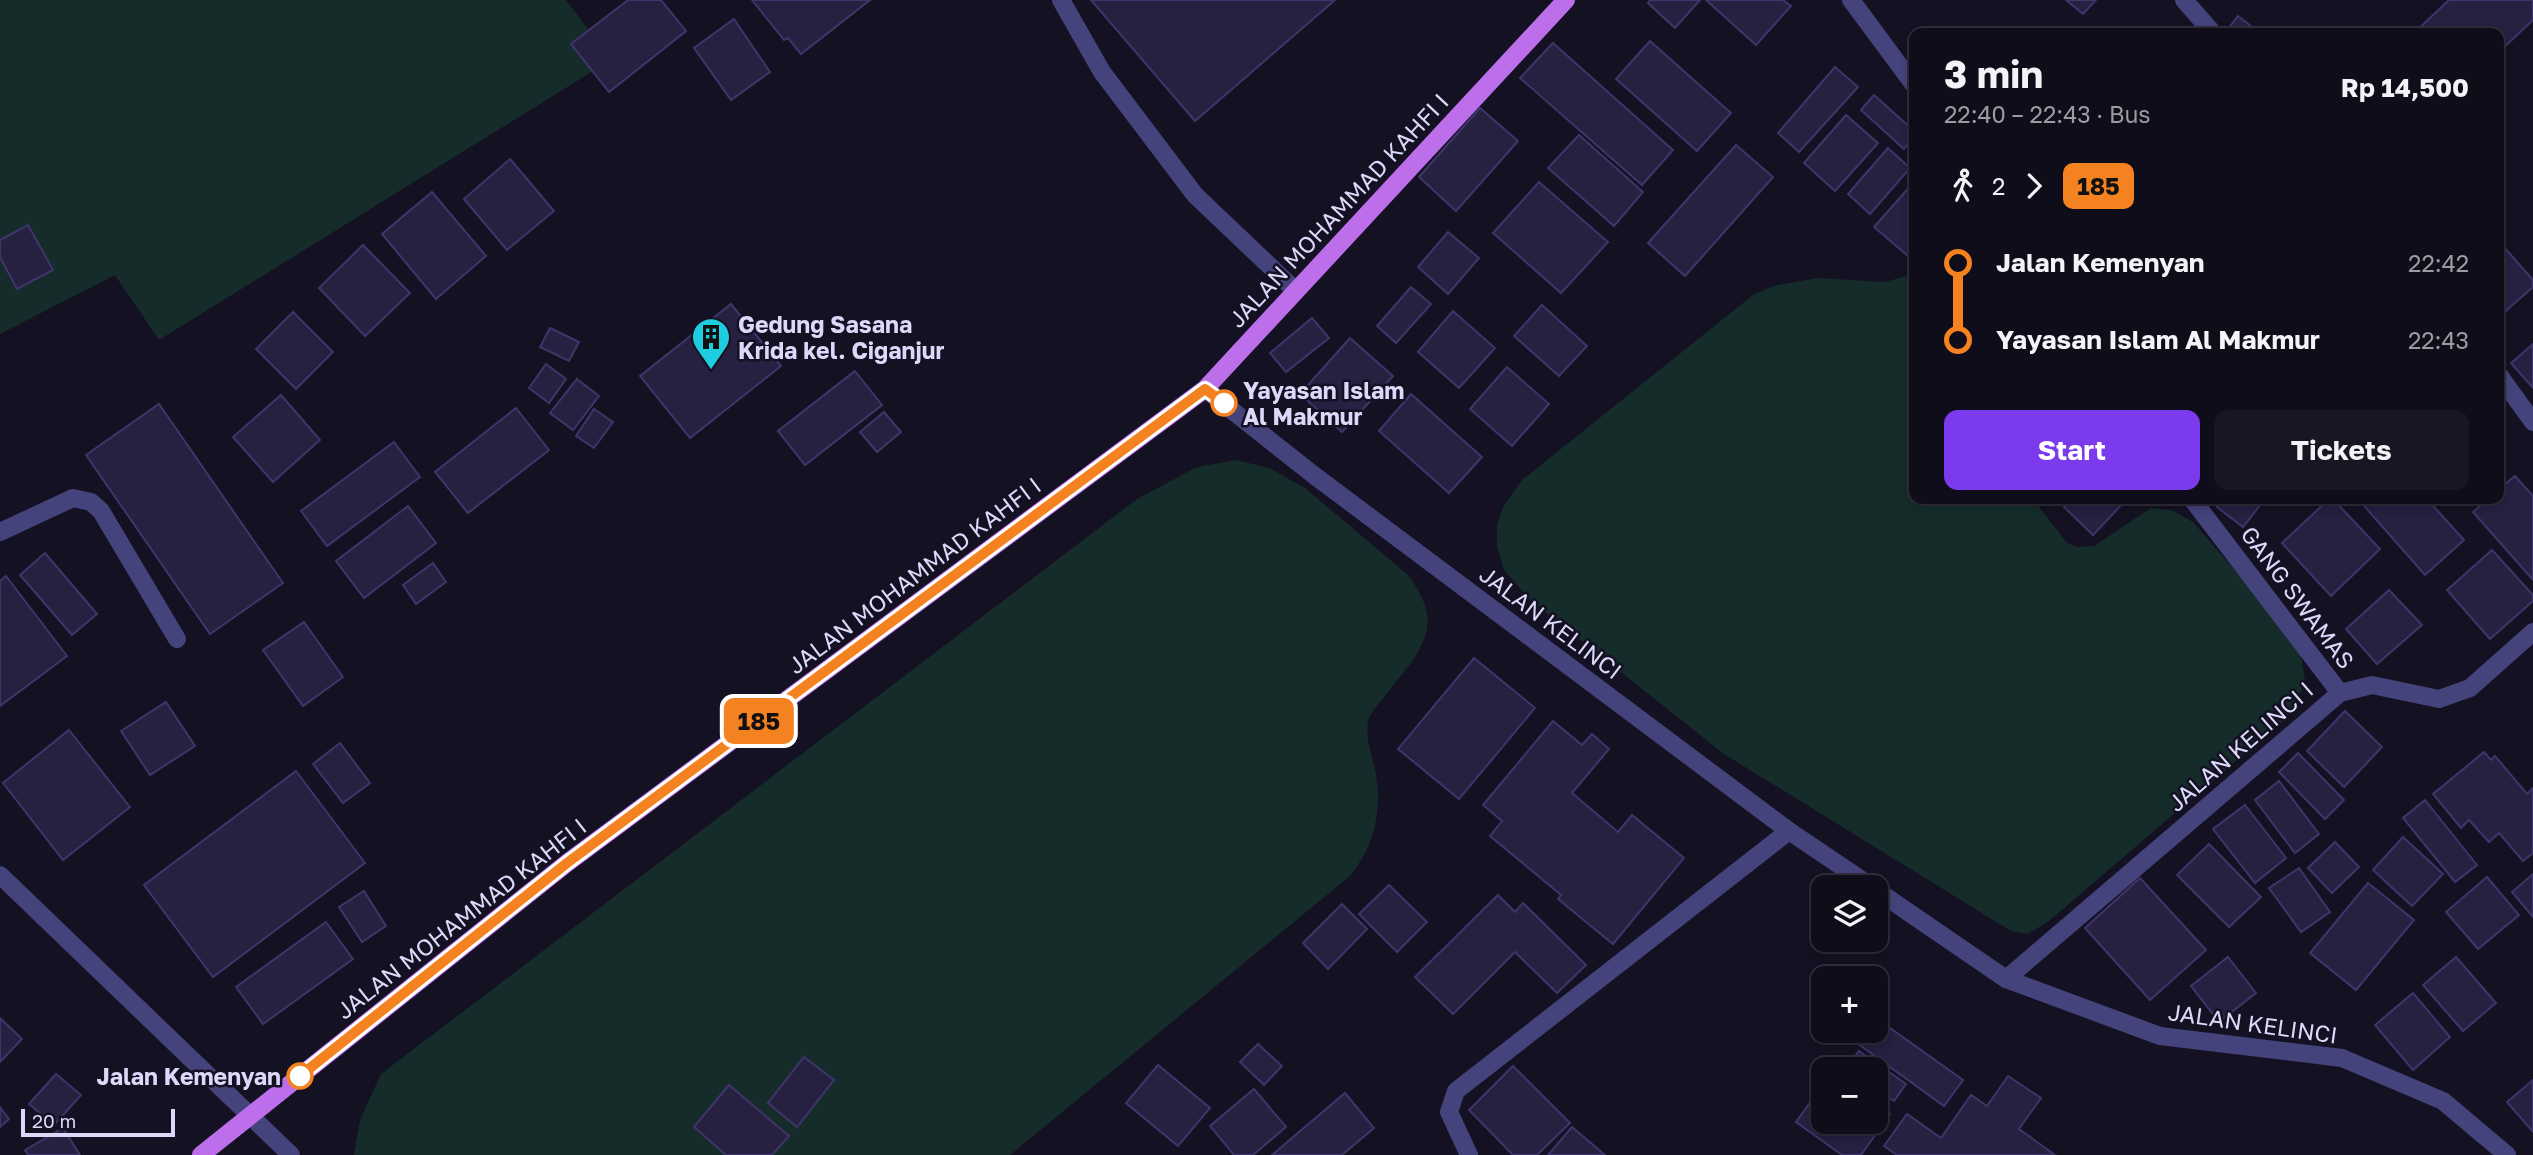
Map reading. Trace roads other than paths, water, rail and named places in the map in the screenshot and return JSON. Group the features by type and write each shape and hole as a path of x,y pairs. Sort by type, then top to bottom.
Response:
{"main road":[{"name":"JALAN MOHAMMAD KAHFI I","path":"201,1155 567,863 1205,389 1566,0"}],"street":[{"path":"1061,0 1102,72 1195,195 1296,291"},
{"path":"1852,0 1909,78"},
{"path":"2184,0 2209,28"},
{"path":"2504,382 2533,422"},
{"name":"JALAN KELINCI","path":"1205,389 1315,476 1789,831 1853,875"},
{"path":"0,532 73,498 91,502 101,511 177,639"},
{"name":"GANG SWAMAS","path":"2196,504 2340,692"},
{"name":"JALAN KELINCI I","path":"2007,979 2340,692 2372,685 2439,699 2470,688 2533,632"},
{"path":"1469,1155 1449,1112 1456,1091 1789,831"},
{"path":"0,875 291,1155"},
{"name":"JALAN KELINCI","path":"1888,898 2007,979 2160,1036 2342,1058 2443,1101 2507,1155"}],"place":[{"name":"Gedung Sasana Krida kel. Ciganjur","path":"711,371"},
{"name":"Yayasan Islam Al Makmur","path":"1224,403"},
{"name":"Jalan Kemenyan","path":"300,1076"}]}
